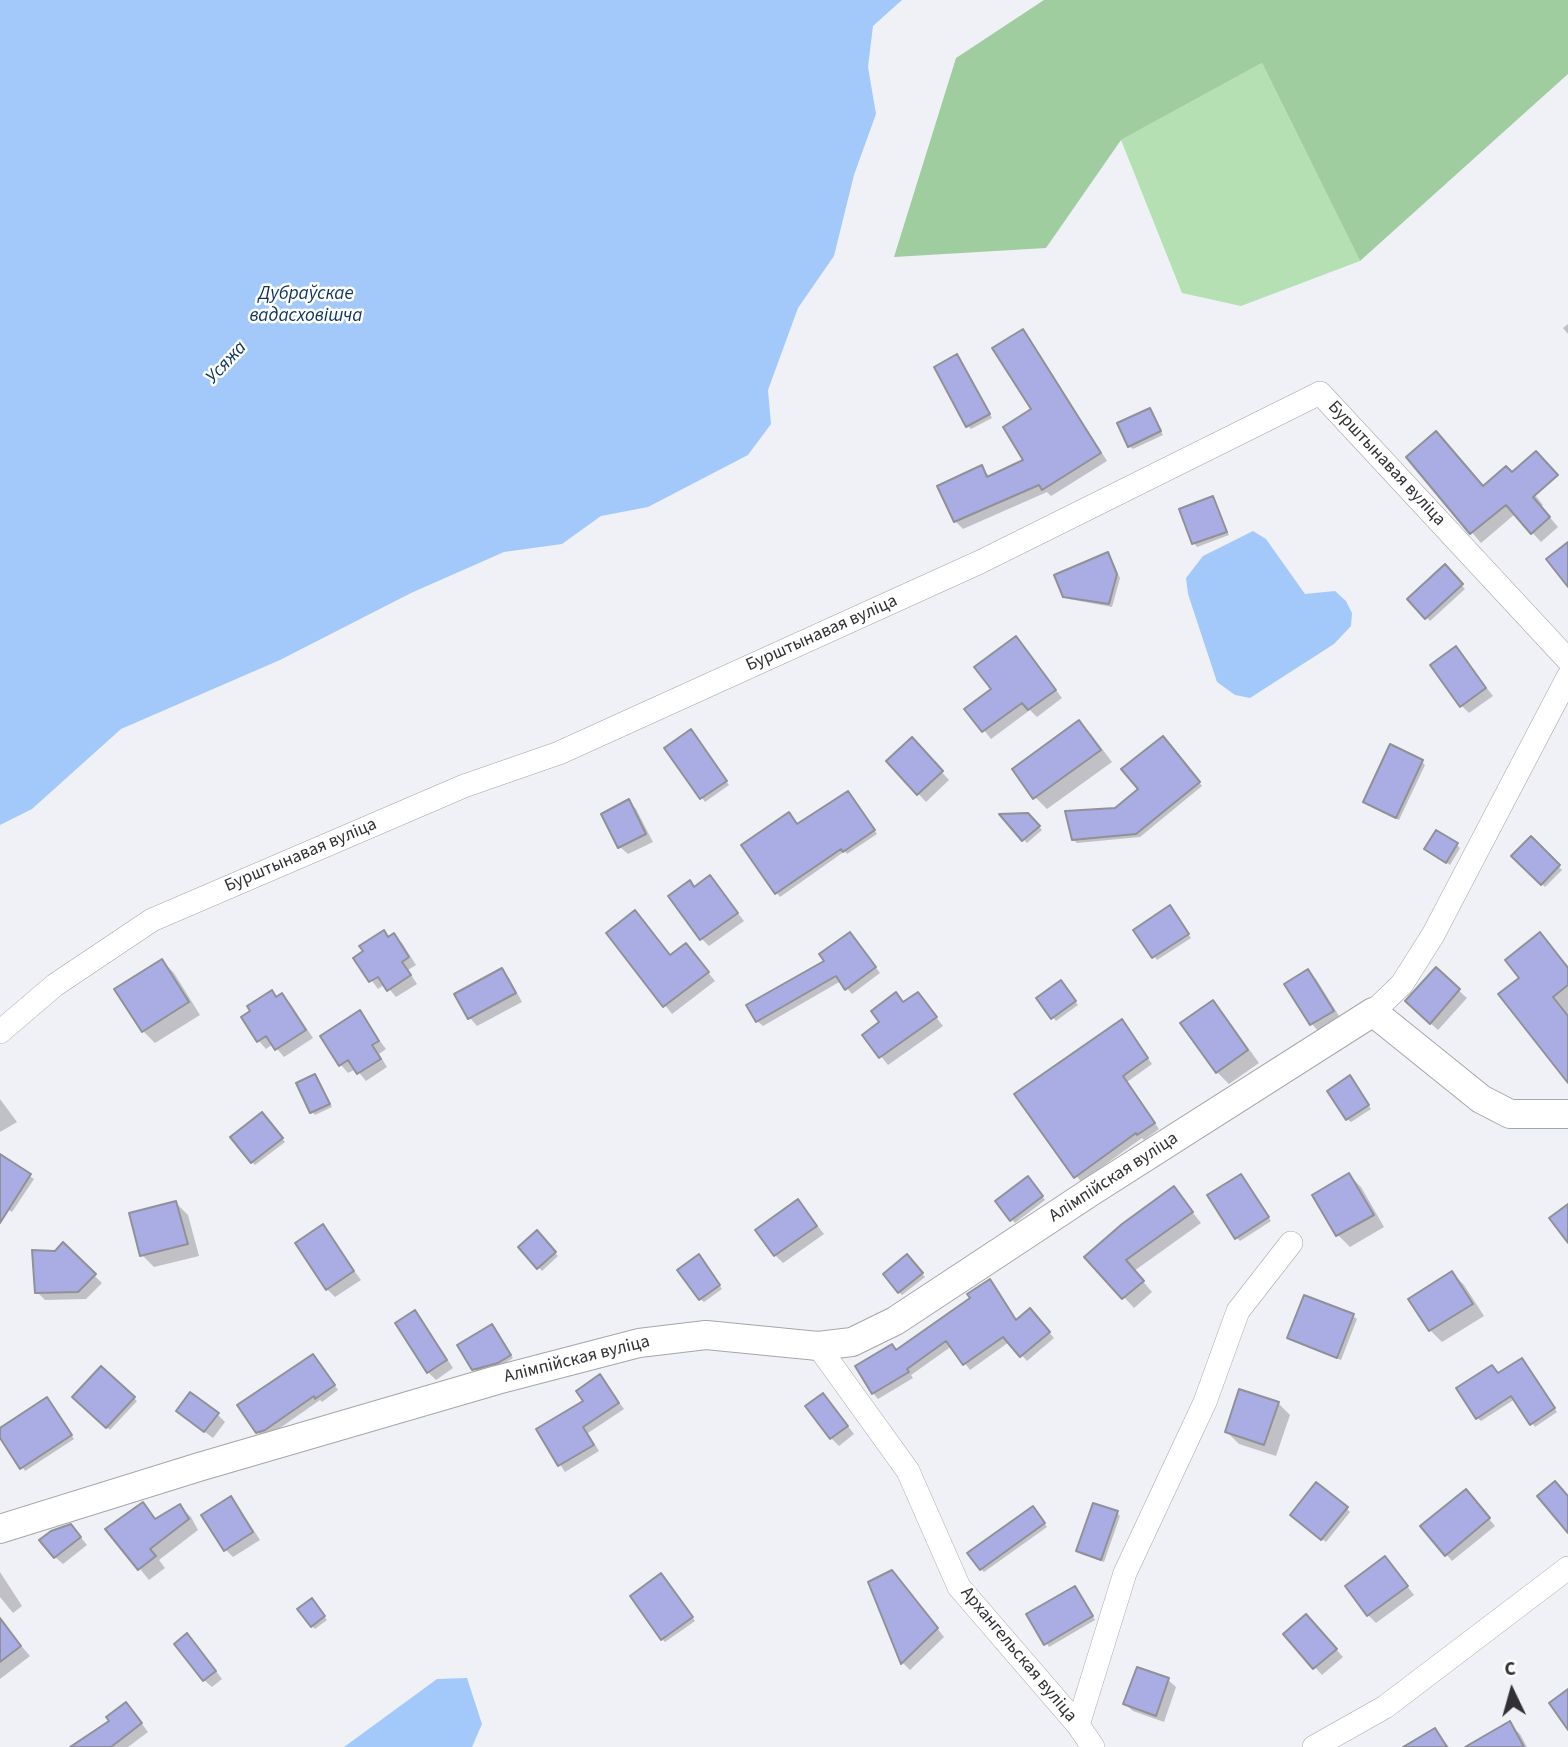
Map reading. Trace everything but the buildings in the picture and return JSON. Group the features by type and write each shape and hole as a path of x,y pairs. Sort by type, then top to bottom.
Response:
{"street":[{"name":"Бурштынавая вуліца","path":"0,1032 55,985 152,920 464,786 559,753 980,562 1320,393 1568,660"},
{"path":"1568,677 1433,935 1402,984 1373,1012 1481,1099 1510,1114 1568,1114"},
{"name":"Алімпійская вуліца","path":"0,1529 471,1387 639,1343 706,1335 818,1346 852,1342 895,1321 1092,1191 1373,1012"},
{"path":"1078,1725 1125,1573 1205,1402 1238,1311 1291,1243"},
{"name":"Архангельская вуліца","path":"818,1346 908,1471 959,1587 1078,1725 1093,1747"},
{"path":"1314,1747 1385,1707 1568,1568"}],"green space":[{"path":"1044,0 1568,0 1568,74 1360,261 1262,63 1121,140 1046,248 894,257 956,58"},
{"path":"1262,63 1360,261 1241,306 1182,293 1121,140"}],"water":[{"name":"Дубраўскае вадасховішча","path":"0,0 902,0 873,26 868,67 876,114 854,175 834,256 798,308 768,390 771,424 748,455 648,507 601,516 562,544 504,552 411,593 280,660 121,729 32,809 0,825"},
{"path":"1253,531 1266,539 1305,594 1335,591 1346,601 1352,613 1351,626 1334,644 1250,698 1235,695 1217,682 1188,594 1186,578 1203,556"},
{"path":"467,1678 482,1724 472,1747 344,1747 437,1679"}],"water label":[{"name":"Усяжа","path":"227,363"}]}
